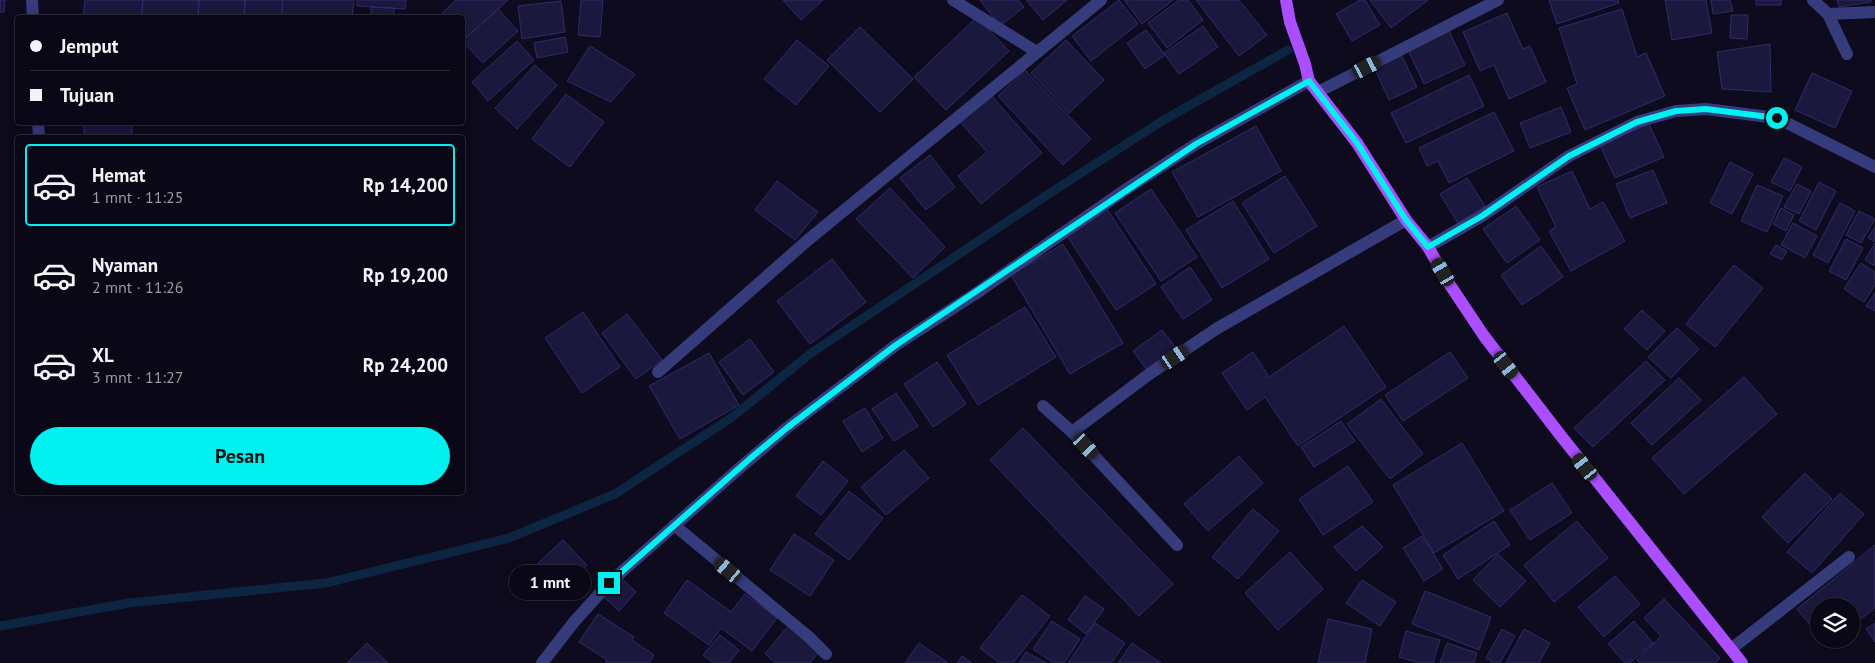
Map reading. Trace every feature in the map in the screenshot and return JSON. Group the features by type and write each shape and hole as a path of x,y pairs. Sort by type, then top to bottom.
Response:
{"main road":[{"path":"1286,0 1290,22 1309,81 1357,143 1406,220 1428,247 1450,285 1484,336 1742,663"}],"street":[{"path":"32,0 33,15"},
{"path":"954,0 1037,52"},
{"path":"658,372 808,240 1100,0"},
{"path":"1318,92 1498,0"},
{"path":"1813,0 1828,14 1847,54"},
{"path":"1828,14 1875,12"},
{"path":"542,663 574,622 609,583 788,427 896,345 1196,144 1309,81"},
{"path":"1428,247 1482,216 1569,156 1637,122 1676,111 1706,109 1777,118 1875,167"},
{"path":"1072,432 1148,375 1216,329 1406,220"},
{"path":"1043,406 1072,432 1177,545"},
{"path":"674,525 809,637 826,654"},
{"path":"1731,649 1849,557"}],"building":[{"path":"0,0 5,0 4,12 0,12"},
{"path":"85,0 143,0 141,15 83,15"},
{"path":"143,0 199,0 198,15 141,15"},
{"path":"199,0 245,0 244,15 198,15"},
{"path":"245,0 283,0 281,15 244,15"},
{"path":"283,0 354,0 352,15 281,15"},
{"path":"357,0 406,0 405,9 357,6"},
{"path":"456,0 508,0 465,38 465,15 440,15"},
{"path":"581,0 603,0 600,37 578,35"},
{"path":"783,0 823,0 801,20"},
{"path":"980,0 1018,0 1024,7 1000,26"},
{"path":"1026,0 1067,0 1043,20"},
{"path":"1119,0 1138,24 1091,61 1072,36"},
{"path":"1124,0 1173,0 1142,24"},
{"path":"1179,0 1188,0 1203,20 1167,48 1148,23"},
{"path":"1196,0 1239,0 1267,35 1239,56"},
{"path":"1360,0 1365,0 1380,25 1352,41 1336,14"},
{"path":"1370,0 1428,0 1391,28"},
{"path":"1549,0 1618,0 1619,3 1557,24"},
{"path":"1665,0 1706,0 1712,33 1672,40"},
{"path":"1711,0 1730,0 1733,11 1713,14"},
{"path":"1756,0 1781,0 1781,5 1756,5"},
{"path":"1837,0 1871,0 1871,2 1839,7"},
{"path":"561,1 565,32 522,39 518,6"},
{"path":"371,7 394,8 394,15 371,15"},
{"path":"498,9 518,31 483,63 465,44 465,38"},
{"path":"1622,9 1637,57 1646,53 1665,96 1585,130 1567,88 1577,84 1559,28"},
{"path":"1507,13 1523,49 1530,46 1546,82 1509,99 1494,65 1480,71 1463,32"},
{"path":"1731,15 1748,15 1747,39 1730,38"},
{"path":"977,17 1009,51 946,110 914,77"},
{"path":"1203,26 1218,47 1179,74 1164,53"},
{"path":"860,27 913,79 880,112 827,60"},
{"path":"1146,30 1165,55 1145,69 1127,43"},
{"path":"1449,31 1465,65 1424,84 1408,50"},
{"path":"565,37 568,52 537,58 534,43"},
{"path":"797,40 829,66 796,105 764,79"},
{"path":"1066,40 1104,80 1069,113 1031,73"},
{"path":"517,41 534,60 488,101 472,82"},
{"path":"1770,44 1771,92 1722,89 1717,52"},
{"path":"590,46 635,74 611,102 567,81"},
{"path":"1401,54 1417,87 1389,100 1374,67"},
{"path":"535,65 557,85 517,129 495,108"},
{"path":"1025,70 1091,139 1063,165 998,96"},
{"path":"1812,73 1852,91 1835,128 1795,110"},
{"path":"1469,75 1484,106 1406,143 1391,113"},
{"path":"566,94 604,122 570,167 532,139"},
{"path":"990,94 1042,153 981,204 958,176 987,152 960,122"},
{"path":"1561,107 1571,132 1530,148 1520,123"},
{"path":"1494,112 1514,151 1449,183 1438,161 1427,166 1419,148"},
{"path":"1649,124 1664,157 1615,178 1600,145"},
{"path":"84,125 132,125 132,135 84,135"},
{"path":"1256,126 1281,171 1198,217 1172,172"},
{"path":"930,155 955,187 926,210 900,178"},
{"path":"1784,158 1802,167 1790,191 1771,182"},
{"path":"1730,162 1753,174 1732,214 1710,203"},
{"path":"1653,170 1667,203 1630,218 1616,184"},
{"path":"1572,171 1590,209 1603,202 1625,241 1571,271 1549,231 1556,227 1537,187"},
{"path":"1285,176 1317,226 1274,253 1242,203"},
{"path":"1467,178 1485,206 1458,223 1440,194"},
{"path":"777,181 818,212 795,240 755,210"},
{"path":"1819,182 1836,191 1816,230 1799,221"},
{"path":"1797,184 1811,191 1799,214 1784,207"},
{"path":"1757,185 1783,196 1767,232 1741,221"},
{"path":"890,188 945,247 913,278 856,219"},
{"path":"1151,189 1197,257 1161,281 1115,213"},
{"path":"1233,201 1269,259 1222,288 1186,230"},
{"path":"1840,203 1855,211 1828,263 1813,255"},
{"path":"1516,206 1540,240 1507,263 1483,229"},
{"path":"1781,208 1794,215 1786,231 1773,224"},
{"path":"1107,209 1156,284 1116,310 1067,236"},
{"path":"1859,211 1875,219 1861,243 1846,235"},
{"path":"1793,223 1817,236 1805,258 1781,245"},
{"path":"1875,227 1875,242 1868,238"},
{"path":"1846,239 1863,248 1846,280 1829,271"},
{"path":"1875,243 1875,266 1865,260"},
{"path":"1063,244 1123,343 1070,374 1011,275"},
{"path":"1776,245 1787,251 1782,260 1770,254"},
{"path":"1541,246 1563,277 1522,305 1501,275"},
{"path":"832,259 866,302 810,344 777,301"},
{"path":"1861,263 1875,272 1875,285 1864,302 1844,289"},
{"path":"1734,265 1763,288 1715,347 1686,324"},
{"path":"1190,267 1212,300 1183,319 1161,287"},
{"path":"1875,293 1875,311 1866,306"},
{"path":"1025,307 1056,357 978,405 947,355"},
{"path":"1642,310 1665,331 1647,350 1624,329"},
{"path":"583,312 620,367 582,393 545,338"},
{"path":"627,314 662,360 636,379 602,333"},
{"path":"1344,326 1386,387 1298,446 1265,397 1247,410 1222,373 1253,352 1269,377"},
{"path":"1677,328 1699,349 1671,378 1648,357"},
{"path":"1162,330 1176,348 1146,369 1133,351"},
{"path":"750,339 774,372 743,395 719,362"},
{"path":"1450,352 1468,378 1403,421 1385,395"},
{"path":"709,353 739,405 680,439 649,386"},
{"path":"1646,361 1665,380 1593,447 1574,428"},
{"path":"937,362 966,404 933,427 904,384"},
{"path":"1744,377 1777,414 1684,494 1652,458"},
{"path":"1679,378 1701,400 1652,445 1631,423"},
{"path":"896,393 918,426 894,441 872,409"},
{"path":"1381,399 1423,454 1390,479 1347,424"},
{"path":"865,408 883,438 862,452 843,421"},
{"path":"1341,421 1355,441 1314,467 1301,447"},
{"path":"1023,428 1173,584 1139,616 990,460"},
{"path":"1462,443 1504,511 1434,553 1393,485"},
{"path":"904,450 929,478 886,515 861,487"},
{"path":"1239,456 1263,483 1208,531 1184,504"},
{"path":"823,461 848,481 821,515 796,496"},
{"path":"1348,466 1373,502 1323,535 1299,499"},
{"path":"1805,473 1832,499 1788,543 1762,517"},
{"path":"1552,483 1572,513 1530,540 1510,510"},
{"path":"849,491 883,518 849,560 815,534"},
{"path":"1840,493 1864,514 1812,573 1787,552"},
{"path":"1253,509 1279,531 1238,579 1212,557"},
{"path":"1494,521 1510,545 1458,579 1443,555"},
{"path":"1577,521 1608,558 1554,602 1524,565"},
{"path":"1362,526 1383,547 1356,571 1334,547"},
{"path":"794,534 834,560 810,596 770,570"},
{"path":"1422,536 1443,569 1424,581 1403,548"},
{"path":"563,540 587,565 549,601 525,575"},
{"path":"1875,545 1875,608 1860,620 1860,598 1810,598"},
{"path":"1290,552 1323,589 1278,630 1245,593"},
{"path":"1498,554 1526,581 1500,607 1473,580"},
{"path":"1615,576 1640,604 1604,637 1578,607"},
{"path":"620,577 636,592 619,611 603,596"},
{"path":"687,580 731,612 745,594 777,618 752,651 721,628 709,645 664,613"},
{"path":"1362,580 1396,602 1380,626 1346,603"},
{"path":"1425,591 1491,617 1479,650 1412,624"},
{"path":"1022,595 1050,616 1013,663 1000,663 980,648"},
{"path":"1085,596 1104,609 1086,634 1068,620"},
{"path":"1810,598 1810,625 1797,609"},
{"path":"1664,599 1720,658 1715,663 1640,663 1637,660 1661,636 1644,618"},
{"path":"598,614 634,637 632,640 654,655 649,663 605,663 607,660 579,642"},
{"path":"1328,619 1372,629 1365,663 1318,663"},
{"path":"1052,621 1080,639 1064,663 1054,663 1033,649"},
{"path":"1634,621 1653,643 1630,663 1625,663 1608,644"},
{"path":"1095,623 1125,643 1111,663 1068,663"},
{"path":"1875,623 1875,642 1866,629"},
{"path":"788,626 819,652 810,663 776,663 765,654"},
{"path":"1502,629 1515,636 1500,663 1494,663 1486,658"},
{"path":"1524,629 1550,643 1539,663 1506,663"},
{"path":"1406,631 1440,640 1433,663 1420,663 1399,657"},
{"path":"720,635 739,650 729,663 714,663 703,655"},
{"path":"367,643 388,663 347,663"},
{"path":"919,643 948,663 905,663"},
{"path":"1132,643 1161,663 1118,663"},
{"path":"1447,643 1477,653 1474,663 1440,663"},
{"path":"1026,652 1046,663 1019,663"},
{"path":"962,656 972,663 957,663"}],"waterway":[{"path":"0,626 129,603 326,583 509,538 615,494 731,418 810,354 1047,195 1162,121 1288,50"}],"route":[{"path":"609,583 753,456 896,345 975,294 1128,188 1196,144 1309,81 1357,143 1406,220 1428,247 1482,216 1569,156 1637,122 1676,111 1706,109 1777,118"}]}
